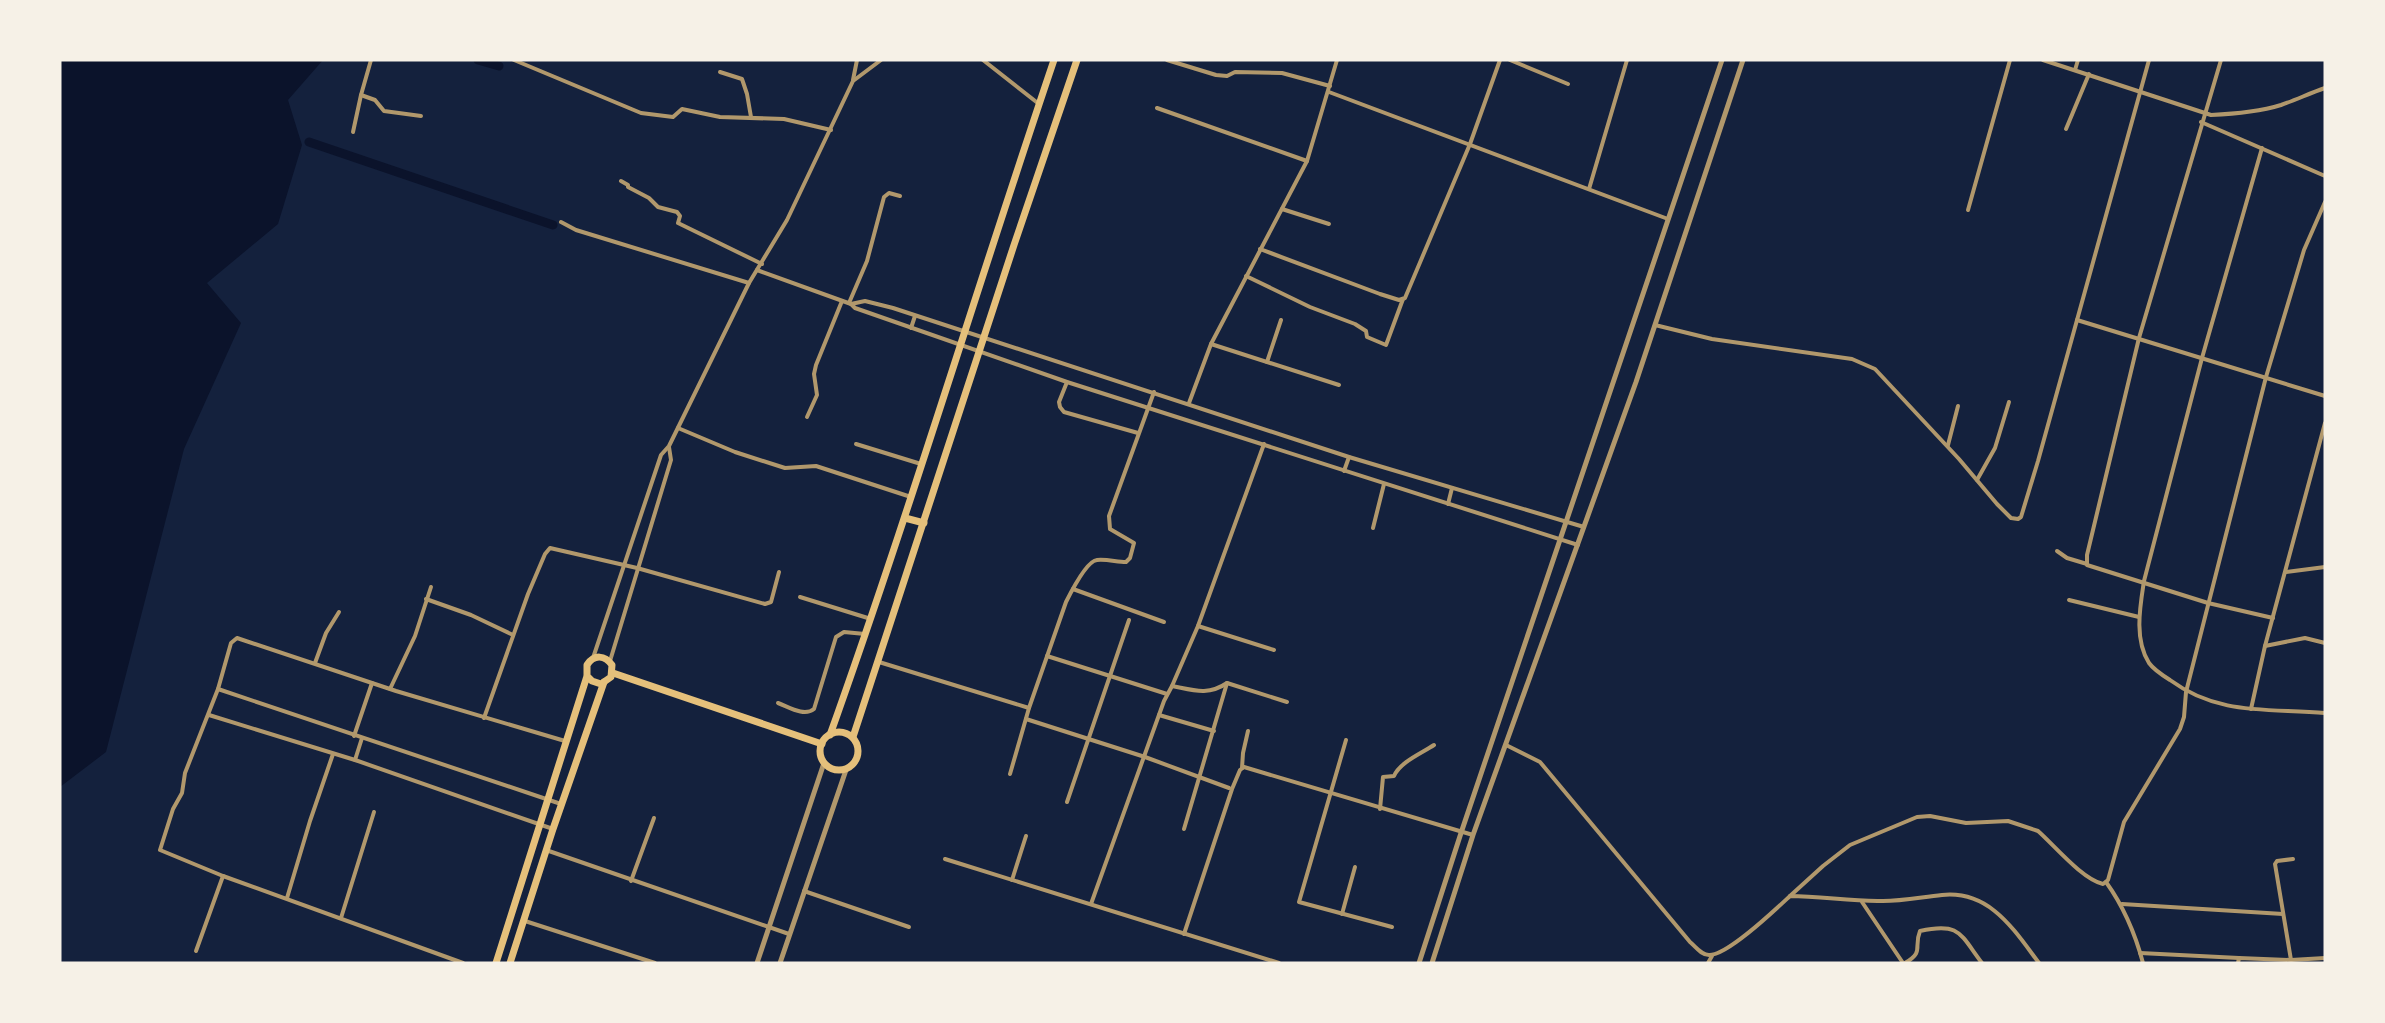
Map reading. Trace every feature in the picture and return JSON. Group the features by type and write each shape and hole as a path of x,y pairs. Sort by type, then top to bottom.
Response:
{"highway":[{"path":"830,735 841,732 853,737 857,745 858,755 846,770 832,769 824,763 820,750 830,735 866,634 912,497 963,331 1054,60"},
{"path":"853,737 1077,60"},
{"path":"905,518 924,523"},
{"path":"496,963 587,676 587,665 593,658 600,657 610,661 613,673 609,680 596,683 587,676"},
{"path":"613,673 822,744"},
{"path":"510,963 561,804 604,682"}],"street":[{"path":"353,132 371,60"},
{"path":"514,60 641,113 673,117 682,109 720,117 784,119 831,130"},
{"path":"593,658 661,455 669,446 749,283 787,220 853,81 857,60"},
{"path":"853,81 880,60"},
{"path":"983,60 1040,105"},
{"path":"1167,60 1216,75 1227,76 1235,72 1282,73 1330,89 1669,220"},
{"path":"1189,404 1211,344 1307,161 1337,60"},
{"path":"1246,276 1310,307 1355,324 1366,332 1367,337 1386,345 1470,144 1500,60"},
{"path":"1510,60 1568,84"},
{"path":"1589,189 1627,60"},
{"path":"1419,963 1722,60"},
{"path":"1432,963 1473,835 1655,325 1743,60"},
{"path":"1968,210 2010,60"},
{"path":"2043,60 2140,90 2204,113 2235,114 2263,109 2325,88"},
{"path":"2075,70 2078,60"},
{"path":"1655,325 1712,339 1852,358 1875,369 2011,518 2018,519 2021,517 2149,60"},
{"path":"2087,565 2139,338 2221,60"},
{"path":"720,72 742,79 751,117"},
{"path":"2066,129 2089,74"},
{"path":"361,95 375,100 384,111 421,116"},
{"path":"1157,108 1307,161"},
{"path":"2201,122 2325,176"},
{"path":"2262,148 2202,358 2144,581 2139,617 2141,636 2148,662 2186,692 2227,707 2325,713"},
{"path":"621,181 628,185 628,188 649,198 658,207 677,212 680,216 678,223 762,264"},
{"path":"850,304 867,261 884,197 889,193 900,196"},
{"path":"1708,963 1712,956 1737,942 1823,866 1858,840 1917,817 1930,816 1966,823 2008,821 2032,827 2091,878 2098,883 2106,882 2110,877 2120,830 2131,807 2180,729 2185,711 2186,692 2266,377 2304,250 2325,202"},
{"path":"1282,209 1329,224"},
{"path":"561,222 576,230 749,283"},
{"path":"1260,249 1380,294 1399,300 1404,298"},
{"path":"757,270 850,304 855,308 1067,382 1578,545"},
{"path":"807,417 817,395 814,374 816,365 842,301"},
{"path":"850,304 865,301 915,315 1349,457 1584,527"},
{"path":"911,328 915,315"},
{"path":"1267,362 1281,320"},
{"path":"2077,320 2325,396"},
{"path":"1211,344 1339,385"},
{"path":"1067,382 1059,402 1064,412 1138,433"},
{"path":"1010,774 1029,708 1066,602 1073,589 1094,560 1126,562 1130,558 1134,543 1110,529 1109,516 1154,392"},
{"path":"1977,480 1995,448 2009,402"},
{"path":"1947,446 1958,406"},
{"path":"2251,709 2265,646 2325,423"},
{"path":"678,428 735,452 785,468 816,466 912,497"},
{"path":"856,444 922,464"},
{"path":"1091,904 1159,715 1198,626 1264,444"},
{"path":"610,661 671,460 669,446"},
{"path":"1344,471 1349,457"},
{"path":"1373,528 1384,484"},
{"path":"1448,504 1452,488"},
{"path":"484,718 539,567 550,548 637,567 767,604 771,602 779,572"},
{"path":"2057,551 2067,558 2087,565 2144,581 2208,603 2273,618"},
{"path":"2286,572 2325,567"},
{"path":"390,689 411,646 431,586"},
{"path":"1073,589 1164,622"},
{"path":"800,597 871,619"},
{"path":"426,599 471,615 513,635"},
{"path":"2069,600 2139,617"},
{"path":"315,663 326,633 339,612"},
{"path":"1067,802 1129,620"},
{"path":"1198,626 1274,650"},
{"path":"778,704 806,713 811,712 814,709 836,637 844,632 866,634"},
{"path":"2265,646 2305,638 2325,643"},
{"path":"463,963 161,852 159,848 173,809 182,793 185,773 209,715 231,643 234,639 484,718 565,741"},
{"path":"1047,656 1167,694"},
{"path":"878,661 1029,708"},
{"path":"354,736 372,682"},
{"path":"1172,686 1203,692 1217,690 1227,684 1287,702"},
{"path":"1184,829 1227,684"},
{"path":"218,689 561,804"},
{"path":"209,715 355,760 553,829"},
{"path":"1159,715 1214,731"},
{"path":"1026,719 1145,757 1229,788"},
{"path":"1184,934 1232,789 1242,768 1248,731"},
{"path":"355,760 362,738"},
{"path":"1346,740 1299,902 1392,927"},
{"path":"1380,808 1383,777 1394,776 1402,766 1434,745"},
{"path":"1506,745 1540,762 1690,942 1700,952 1712,956"},
{"path":"287,898 333,754"},
{"path":"757,963 824,763"},
{"path":"1242,768 1246,767 1473,835"},
{"path":"780,963 846,770"},
{"path":"341,918 374,812"},
{"path":"632,881 654,818"},
{"path":"1012,879 1026,836"},
{"path":"546,850 789,934"},
{"path":"945,859 1278,963"},
{"path":"2291,960 2275,864 2277,861 2293,859"},
{"path":"1342,914 1355,867"},
{"path":"196,951 223,876"},
{"path":"2106,882 2122,904 2143,963"},
{"path":"804,891 909,927"},
{"path":"1790,896 1843,898 1861,902 1896,901 1944,894 1978,900 2003,917 2039,963"},
{"path":"1861,902 1904,963 1916,957 1920,931 1937,928 1955,930 1964,937 1982,963"},
{"path":"2122,904 2283,914"},
{"path":"524,921 655,963"},
{"path":"2140,953 2238,960 2291,960 2325,957"}],"water":[{"path":"60,60 323,60 288,100 302,145 278,224 207,283 241,323 184,449 106,752 60,787"}],"waterway":[{"path":"478,60 499,66"},
{"path":"309,142 553,225"}]}
